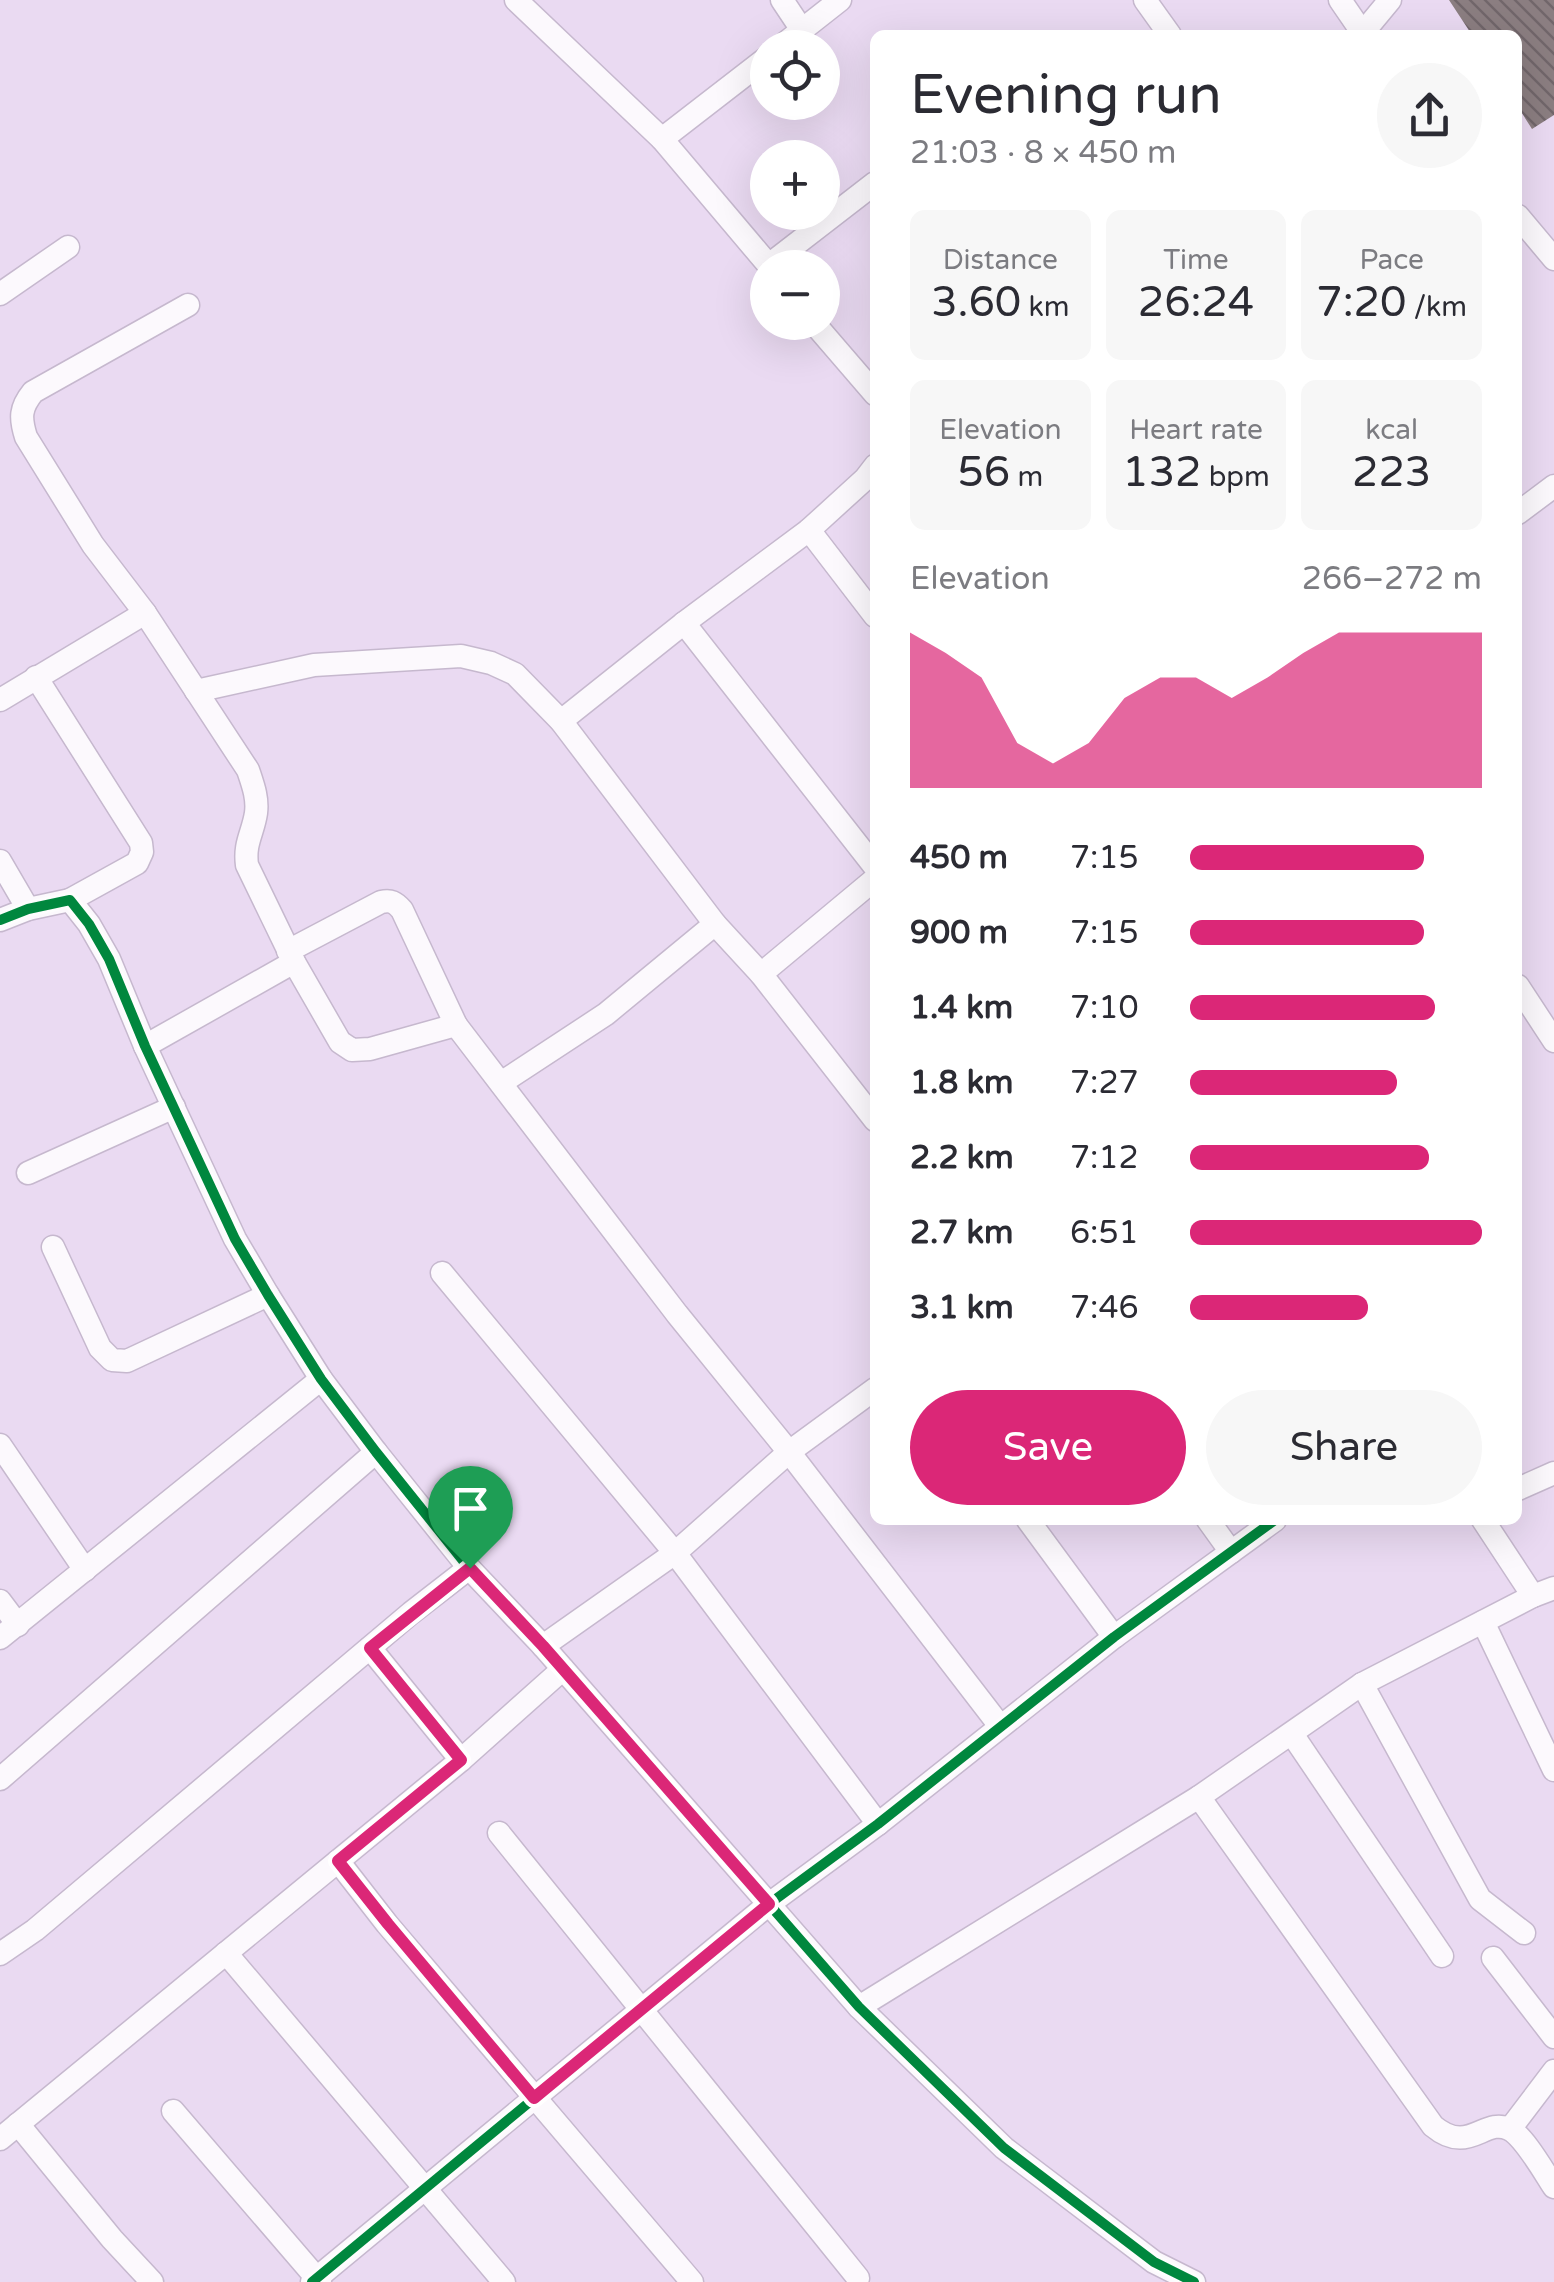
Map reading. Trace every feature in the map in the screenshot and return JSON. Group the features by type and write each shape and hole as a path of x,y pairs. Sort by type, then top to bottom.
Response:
{"street":[{"path":"516,0 662,140 756,250"},
{"path":"782,0 802,30 840,0"},
{"path":"1145,0 1166,30"},
{"path":"1340,0 1359,30"},
{"path":"1366,30 1390,0"},
{"path":"662,140 750,71"},
{"path":"790,250 870,187"},
{"path":"1522,221 1554,260"},
{"path":"0,294 68,247"},
{"path":"188,306 33,392 21,410 26,437 93,545 146,613 248,770 256,795 256,815 245,850 247,864 291,957 340,1042 352,1050 390,1045 456,1025"},
{"path":"828,340 870,388"},
{"path":"0,398 21,410"},
{"path":"561,721 810,530 870,472"},
{"path":"1522,510 1554,486"},
{"path":"810,530 870,609"},
{"path":"0,700 146,613"},
{"path":"684,623 870,862"},
{"path":"196,690 314,665 461,656 515,674 561,721 715,924 760,974 870,1114"},
{"path":"0,920 70,900 138,862 142,852 141,843 36,678"},
{"path":"0,861 28,909"},
{"path":"760,974 870,883"},
{"path":"70,900 109,958 145,1046 235,1238 268,1295 376,1452 470,1568 859,2007 1004,2148 1154,2262 1194,2282"},
{"path":"145,1046 380,902 396,903 456,1025 1000,1726"},
{"path":"500,1083 606,1014 715,924"},
{"path":"1522,992 1554,1041"},
{"path":"28,1174 174,1107"},
{"path":"53,1247 100,1348 112,1360 128,1361 268,1295"},
{"path":"442,1273 675,1553 878,1824"},
{"path":"0,1601 9,1632 322,1378"},
{"path":"543,1646 675,1553 789,1452 870,1393"},
{"path":"0,1444 85,1570"},
{"path":"0,1779 376,1452"},
{"path":"1522,1487 1554,1473"},
{"path":"1032,1525 1114,1637"},
{"path":"1212,1525 1231,1552"},
{"path":"173,2111 316,2281 769,1904 878,1824 1114,1637 1268,1525"},
{"path":"859,2007 1199,1797 1362,1684 1544,1592 1487,1525"},
{"path":"0,1954 35,1930 470,1568"},
{"path":"1483,1622 1554,1770"},
{"path":"370,1648 461,1760"},
{"path":"152,2282 6,2130 461,1760 563,1669"},
{"path":"1362,1684 1480,1899 1524,1934"},
{"path":"1292,1734 1442,1956"},
{"path":"1199,1797 1433,2126 1445,2136 1459,2139 1499,2127 1510,2129 1554,2186"},
{"path":"499,1834 859,2281"},
{"path":"338,1861 692,2282"},
{"path":"226,1953 504,2282"},
{"path":"1493,1958 1554,2037"},
{"path":"1510,2129 1554,2071"},
{"path":"1140,2282 1154,2262"}],"building":[{"path":"1449,0 1554,0 1554,115 1532,129 1522,113 1522,30 1469,30"}],"cycle path":[{"path":"0,920 70,900 89,924 109,959 235,1239 268,1295 321,1379 469,1568 543,1646 859,2007 1004,2148 1154,2262 1194,2282"},
{"path":"312,2282 769,1904 878,1824 1114,1637 1268,1525"}],"route":[{"path":"470,1568 769,1904 534,2098 338,1861 461,1760 370,1648 470,1568"}]}
